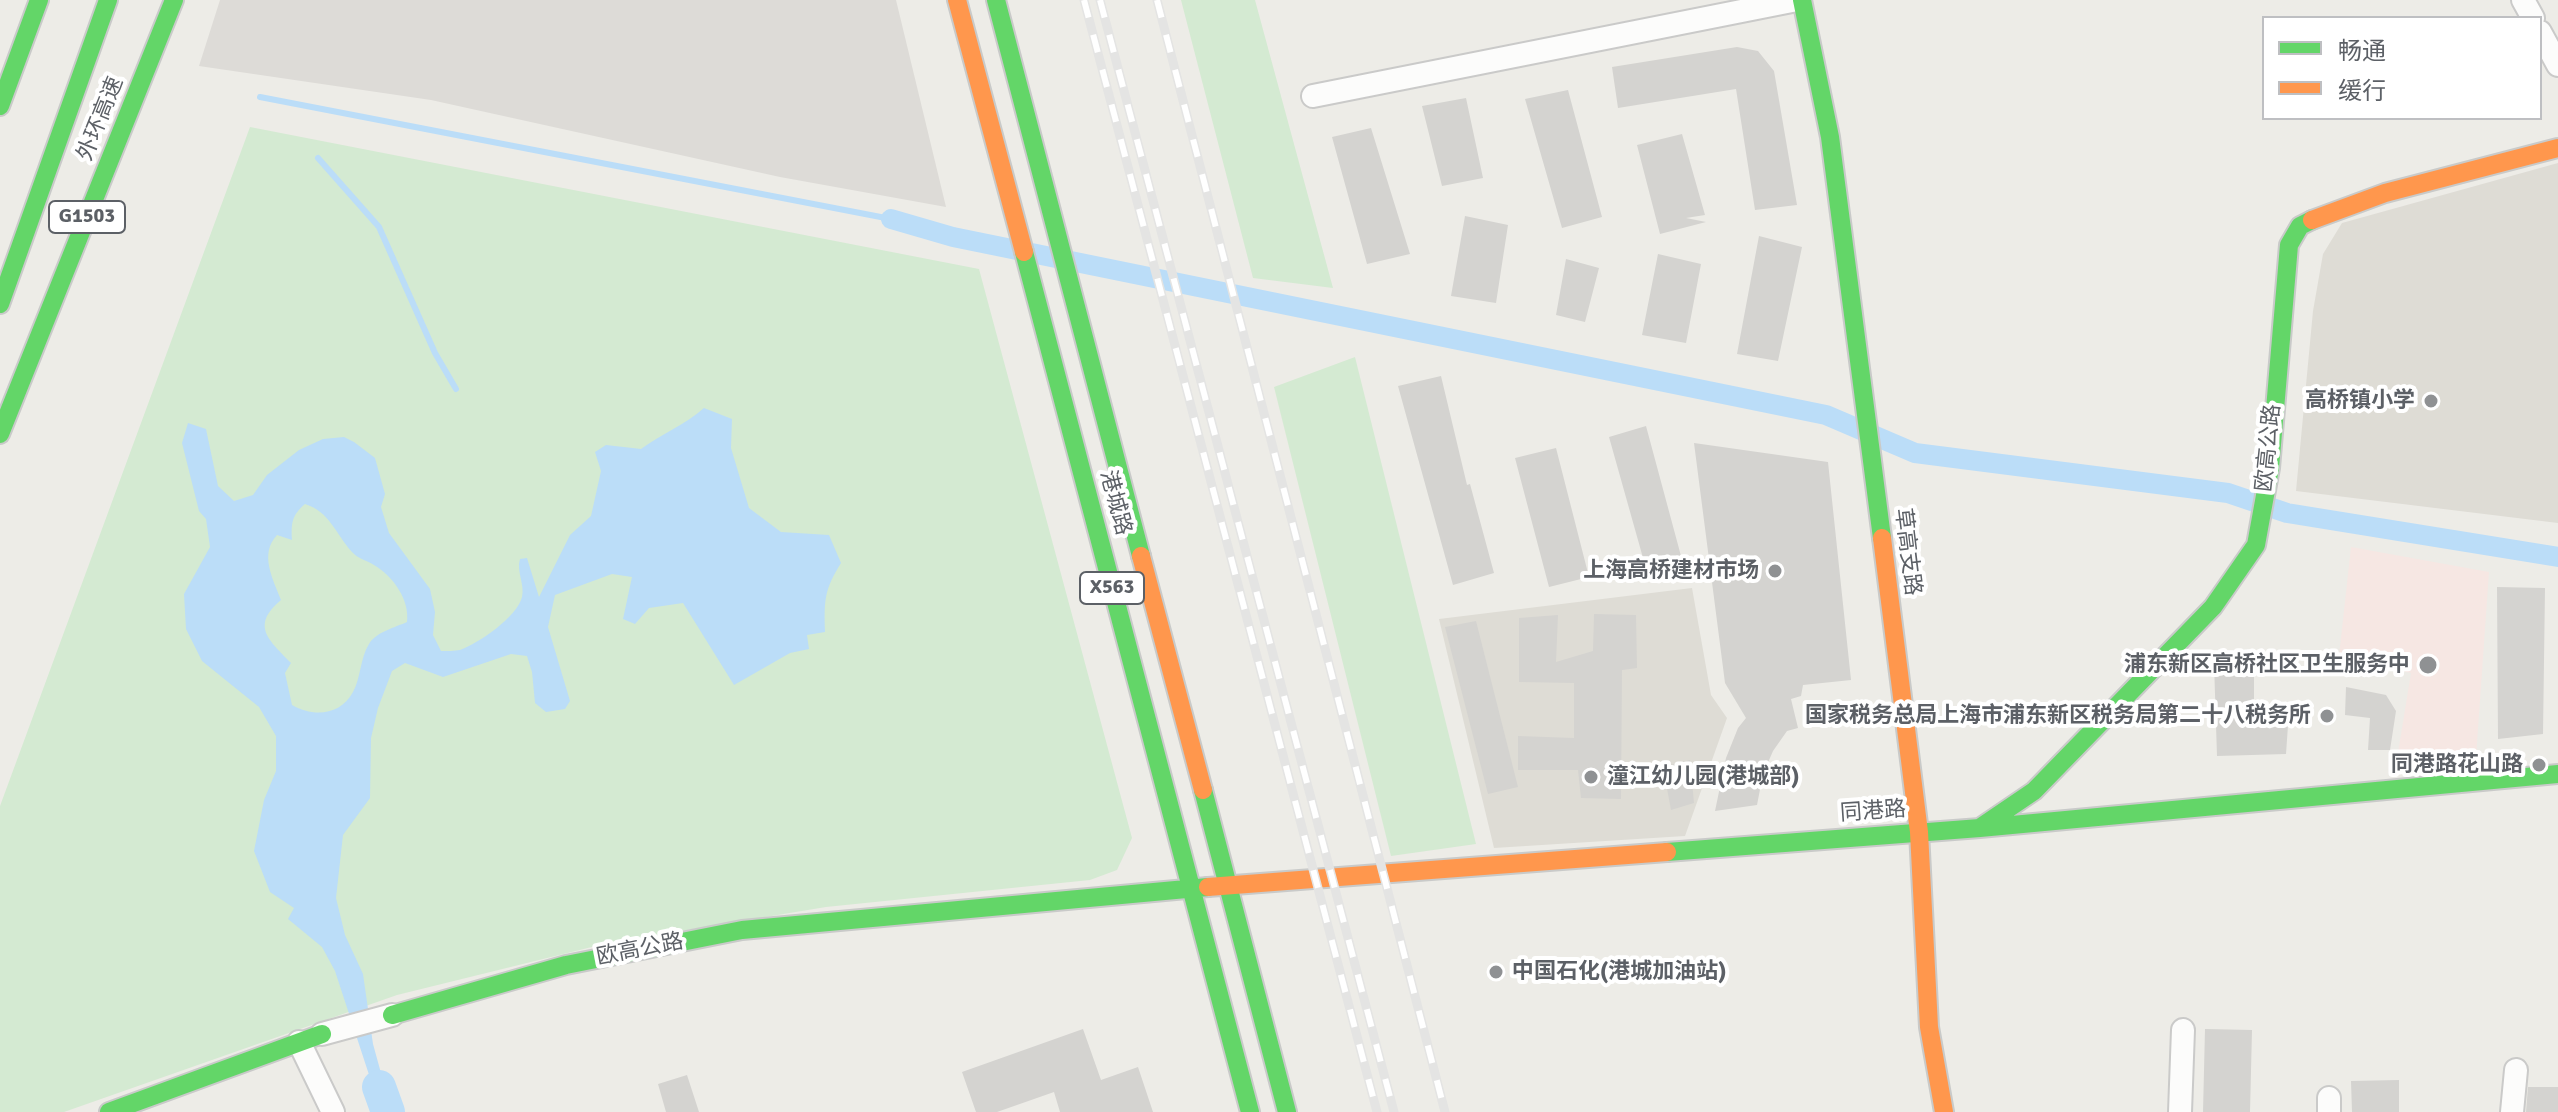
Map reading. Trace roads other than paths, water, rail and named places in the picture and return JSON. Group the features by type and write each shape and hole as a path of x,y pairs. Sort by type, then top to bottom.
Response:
{"main road":[{"path":"0,106 39,0"},
{"name":"外环高速","path":"0,304 108,0"},
{"name":"外环高速","path":"0,434 174,0"},
{"name":"港城路","path":"957,0 1250,1112"},
{"name":"港城路","path":"996,0 1287,1112"},
{"name":"草高支路","path":"1800,0 1830,137 1863,391 1919,832 1929,1027 1944,1112"},
{"name":"欧高公路","path":"1980,828 2045,780 2213,607 2256,545 2270,468 2289,245 2300,226 2385,193 2558,148"},
{"path":"0,292 21,246"},
{"name":"同港路","path":"1191,887 1980,828 2558,774"},
{"name":"欧高公路","path":"392,1015 566,965 742,930 1191,887"},
{"name":"欧高公路","path":"109,1112 322,1034"}],"street":[{"path":"1313,96 1800,0"},
{"path":"2542,36 2558,65"},
{"name":"欧高公路","path":"322,1034 392,1015"},
{"path":"2180,1112 2183,1030"},
{"path":"299,1042 333,1112"},
{"path":"2512,1112 2516,1070"}],"water":[{"path":"704,408 732,419 731,448 749,508 781,532 829,535 841,563 826,596 825,632 807,635 809,649 790,653 734,685 683,603 649,608 635,624 623,619 632,577 612,574 555,595 548,627 570,701 565,709 546,712 535,703 527,656 511,654 443,677 405,663 392,671 371,738 370,798 343,835 336,898 345,935 363,974 373,1044 384,1084 374,1090 335,971 322,947 288,919 294,908 270,892 254,851 264,800 276,771 276,736 259,707 202,661 186,629 184,594 210,547 206,519 199,511 182,443 188,423 206,429 218,486 234,501 253,495 267,475 299,450 323,439 344,437 375,458 385,494 381,507 389,533 430,589 435,612 433,635 441,651 448,651 460,650 477,642 513,613 522,597 520,559 527,558 539,597 570,535 591,516 601,471 595,452 606,445 641,449","holes":["305,504 326,518 354,554 394,582 403,597 407,614 407,622 372,640 348,700 326,712 309,711 292,705 285,673 291,663 270,640 265,625 266,618 281,600 269,567 272,542 277,535 292,540 292,524 297,512"]}],"waterway":[{"path":"260,97 891,219"},
{"path":"318,158 379,227 435,353 456,389"},
{"path":"891,219 953,237 1826,415 1915,453 2228,493 2287,513 2558,557"},
{"path":"379,1087 388,1112"}],"railway":[{"path":"1084,0 1377,1112"},
{"path":"1100,0 1394,1112"},
{"path":"1157,0 1445,1112"}],"place":[{"name":"高桥镇小学","path":"2431,401"},
{"name":"上海高桥建材市场","path":"1775,571"},
{"name":"浦东新区高桥社区卫生服务中","path":"2428,665"},
{"name":"国家税务总局上海市浦东新区税务局第二十八税务所","path":"2327,716"},
{"name":"同港路花山路","path":"2539,765"},
{"name":"潼江幼儿园(港城部)","path":"1591,777"},
{"name":"中国石化(港城加油站)","path":"1496,972"}]}
